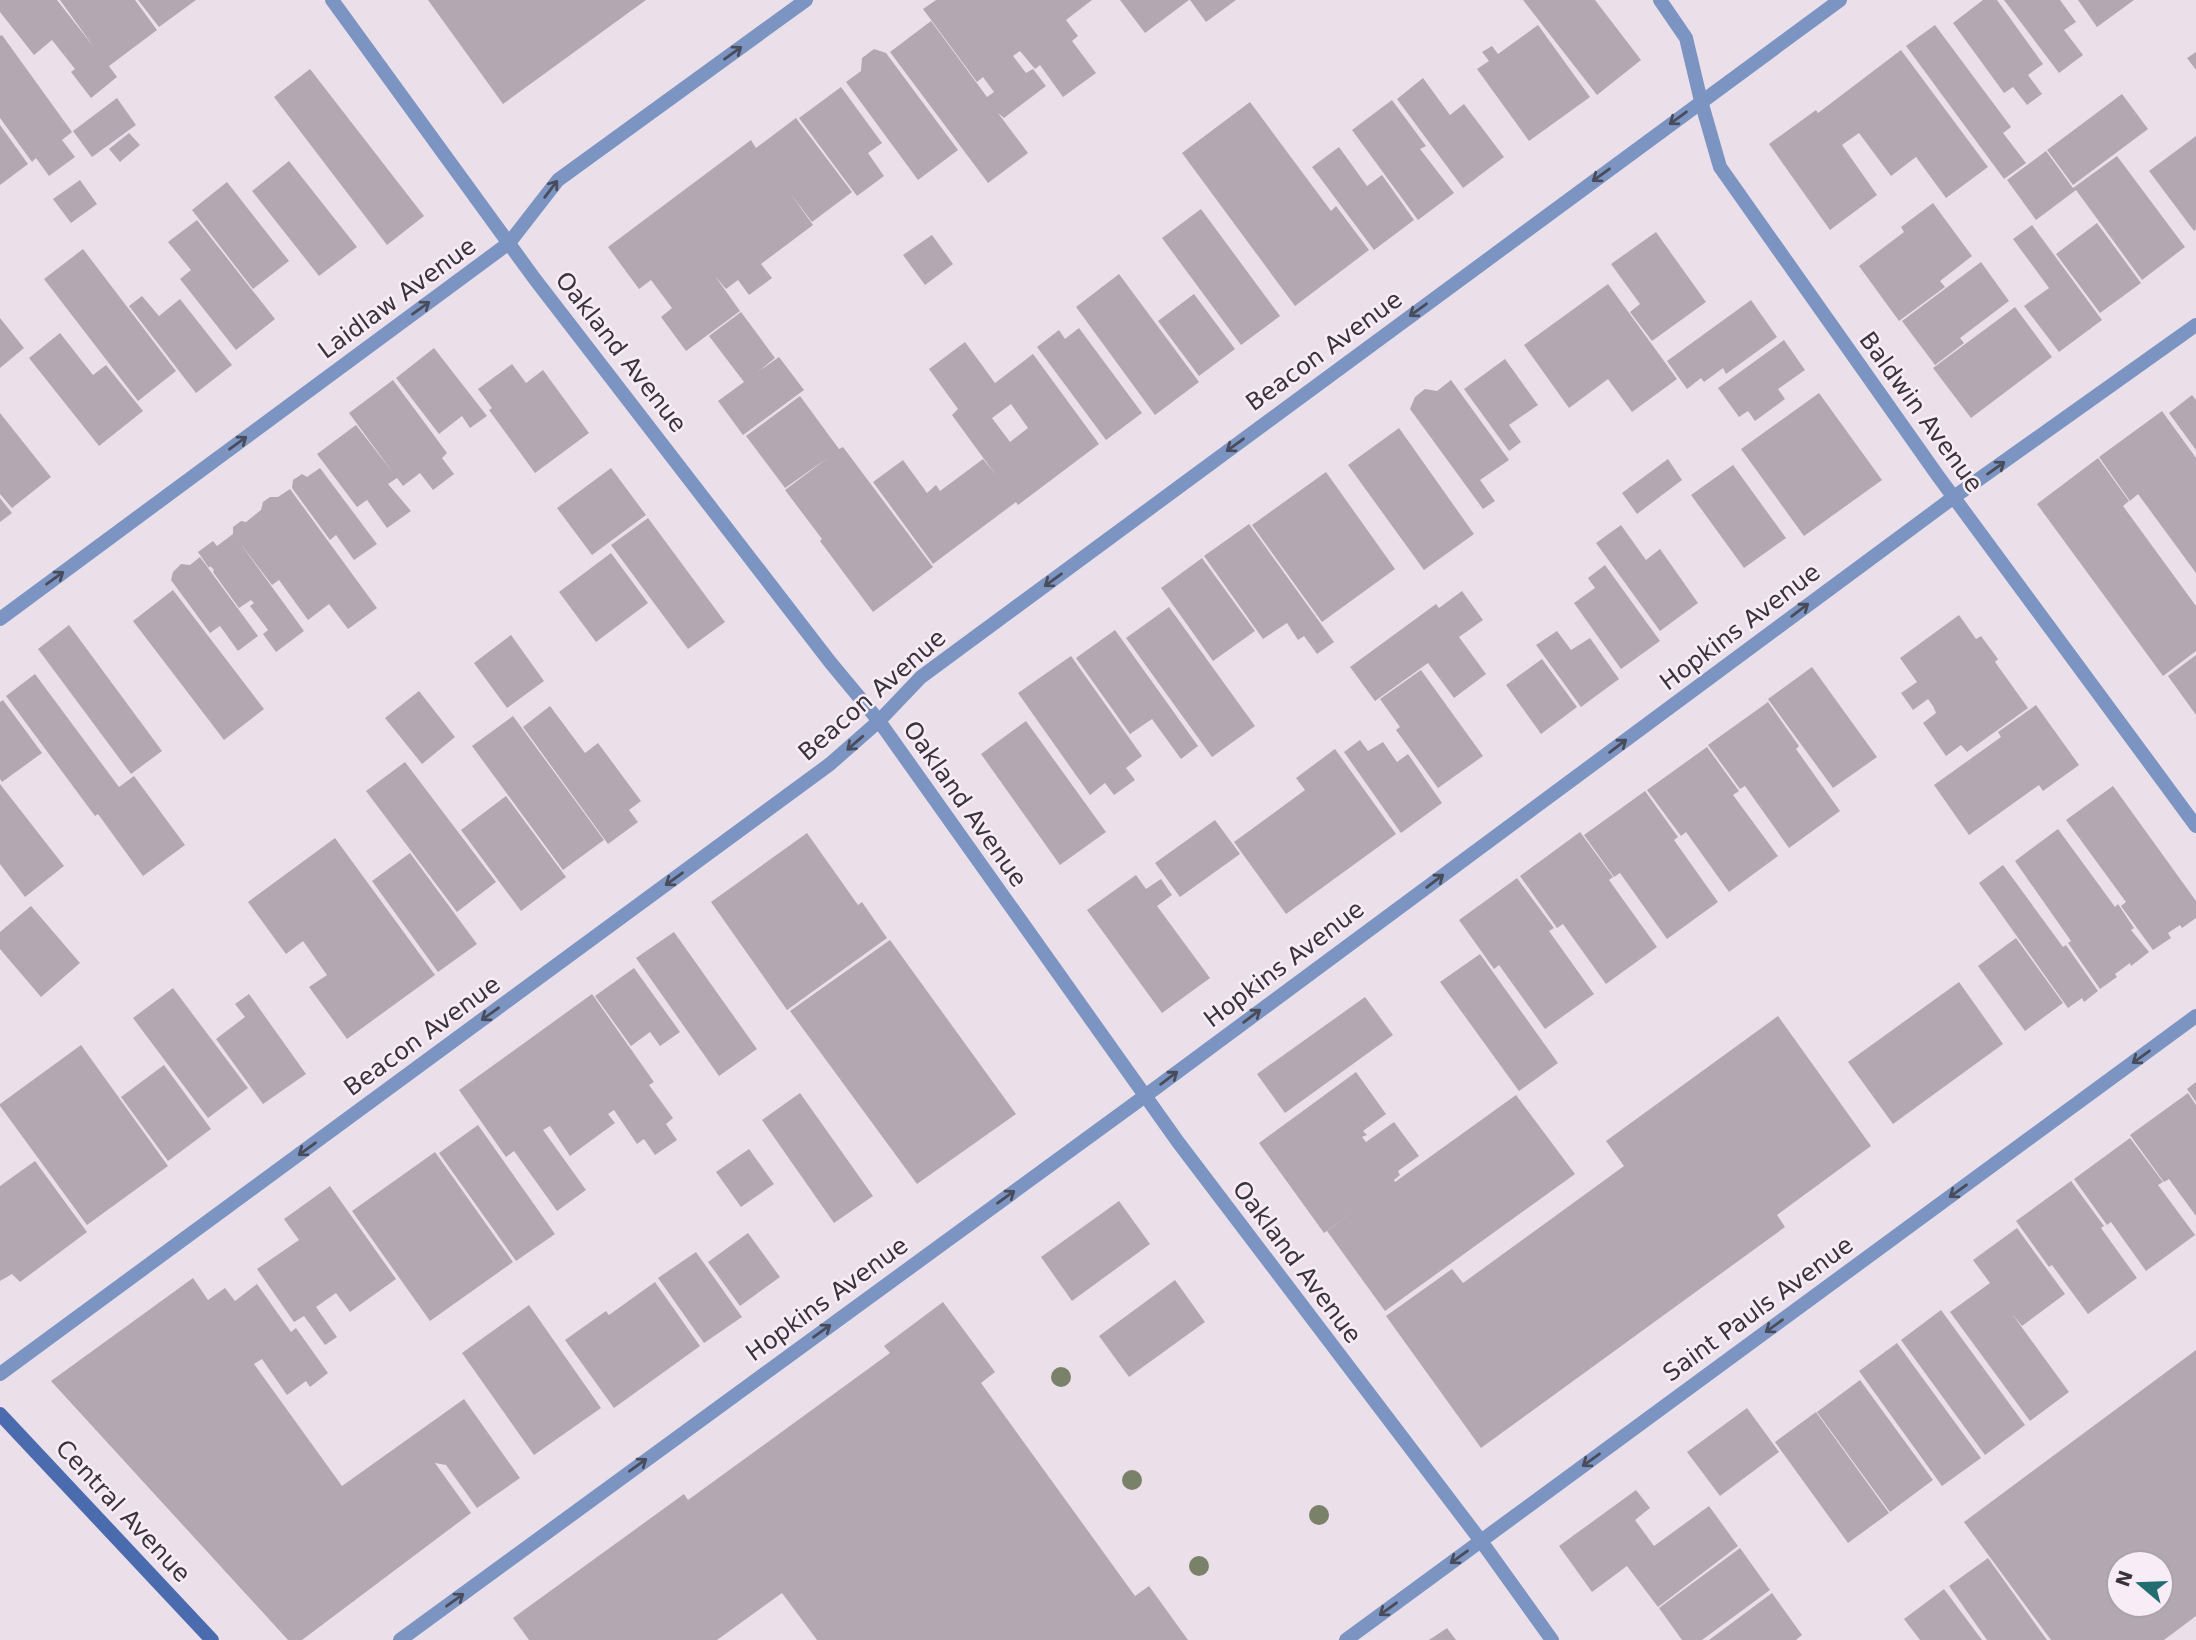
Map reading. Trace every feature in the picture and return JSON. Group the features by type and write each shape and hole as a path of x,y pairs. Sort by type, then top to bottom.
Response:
{"main road":[{"name":"Central Avenue","path":"0,1414 212,1640"}],"street":[{"name":"Oakland Avenue","path":"332,0 509,243 879,722 1178,1142 1481,1541 1552,1640"},
{"name":"Laidlaw Avenue","path":"0,619 509,243 558,180 806,0"},
{"name":"Baldwin Avenue","path":"1660,0 1686,38 1720,167 1954,497 2196,826"},
{"name":"Beacon Avenue","path":"0,1374 830,764 879,722 921,677 1840,0"},
{"name":"Hopkins Avenue","path":"400,1640 1145,1096 1954,497 2196,325"},
{"name":"Saint Pauls Avenue","path":"1346,1640 2196,1016"}],"building":[{"path":"0,0 57,0 93,46 60,0 135,0 157,30 109,66 117,77 91,98 71,72 75,69 52,40 34,55 0,12"},
{"path":"138,0 196,0 159,27"},
{"path":"428,0 646,0 503,104"},
{"path":"936,0 1092,0 1066,20 1078,36 1072,41 1096,73 1063,97 1040,65 1035,69 1020,51 1013,56 1026,73 1033,69 1046,86 1004,118 998,113 1028,153 988,183 890,52 931,21 987,97 994,92 983,77 977,82 923,9"},
{"path":"1120,0 1189,0 1145,33"},
{"path":"1190,0 1236,0 1206,22"},
{"path":"1523,0 1595,0 1641,60 1597,95"},
{"path":"1983,0 1997,0 2043,64 2028,75 2042,94 2027,105 2013,87 2004,93 1953,23"},
{"path":"2004,0 2060,0 2076,22 2064,30 2083,55 2059,73"},
{"path":"2078,0 2134,0 2097,27"},
{"path":"1538,25 1590,97 1529,141 1477,69 1489,61 1482,52 1492,46 1498,54"},
{"path":"1935,25 2011,127 2003,133 2026,163 2004,179 1906,46"},
{"path":"2,35 72,132 62,140 75,157 49,176 36,158 32,162 0,118"},
{"path":"874,49 886,53 958,150 918,180 846,82 861,71 862,58"},
{"path":"1901,50 1988,167 1946,198 1916,157 1891,176 1859,133 1842,145 1877,195 1830,230 1769,144 1816,110 1818,113"},
{"path":"2196,52 2196,70 2187,58"},
{"path":"310,69 424,216 387,245 274,97"},
{"path":"1423,78 1450,115 1464,104 1504,157 1463,188 1397,99"},
{"path":"841,87 882,143 868,153 884,176 857,196 799,118"},
{"path":"2122,94 2148,129 2073,185 2047,150"},
{"path":"117,98 136,125 92,157 73,131"},
{"path":"1392,100 1426,146 1420,149 1454,193 1418,220 1352,130"},
{"path":"1250,102 1331,211 1336,206 1369,250 1295,306 1182,153"},
{"path":"796,118 852,192 812,222 790,193 813,225 761,264 772,278 749,295 738,280 726,289 715,276 740,311 686,351 661,317 672,308 651,280 639,289 608,247 751,140 756,148"},
{"path":"0,125 28,164 0,185"},
{"path":"129,133 140,145 120,162 109,149"},
{"path":"2196,136 2196,229 2194,231 2149,171"},
{"path":"1339,147 1367,186 1382,175 1414,220 1374,250 1312,167"},
{"path":"2046,151 2073,188 2117,156 2185,247 2142,280 2076,190 2036,220 2007,180"},
{"path":"289,161 357,247 319,276 252,191"},
{"path":"80,180 97,204 71,223 53,199"},
{"path":"227,182 289,261 253,289 192,210"},
{"path":"1933,203 1972,256 1940,281 1945,287 1899,321 1859,266 1904,232 1901,227"},
{"path":"1201,209 1280,316 1241,345 1162,238"},
{"path":"197,220 275,319 236,350 180,279 191,270 168,242"},
{"path":"2097,223 2141,283 2100,313 2056,254"},
{"path":"2032,225 2102,320 2059,352 2024,306 2049,288 2013,239"},
{"path":"1656,232 1706,302 1652,341 1630,312 1640,304 1611,264"},
{"path":"932,235 953,264 925,285 903,255"},
{"path":"83,249 176,371 138,401 44,279"},
{"path":"1981,262 2009,301 1960,338 1964,343 1935,365 1902,321"},
{"path":"1119,274 1199,382 1155,415 1076,307"},
{"path":"1608,284 1677,379 1632,412 1608,379 1569,408 1524,345"},
{"path":"1194,294 1235,349 1199,376 1158,321"},
{"path":"142,296 159,316 180,299 232,365 196,393 129,306"},
{"path":"1751,300 1777,337 1726,374 1723,368 1704,382 1701,378 1687,389 1667,361"},
{"path":"2015,307 2052,357 1971,418 1933,368"},
{"path":"741,312 775,358 759,371 779,357 804,390 743,435 718,401 744,382 709,336"},
{"path":"0,318 24,348 0,368"},
{"path":"1079,328 1142,413 1106,440 1037,347 1059,330 1065,339"},
{"path":"60,333 93,375 106,365 143,411 99,446 29,358"},
{"path":"1784,340 1805,370 1778,389 1785,399 1755,421 1748,411 1739,417 1718,388"},
{"path":"965,342 995,383 1033,354 1099,444 933,564 873,482 903,460 927,493 936,485 940,491 983,459 995,474 952,415 958,409 929,369","holes":["1011,404 1028,428 1010,442 992,418"]},
{"path":"434,348 487,416 470,428 462,416 439,434 396,378"},
{"path":"1505,359 1538,405 1509,425 1521,442 1509,451 1464,389"},
{"path":"512,364 526,383 543,370 589,433 535,473 489,410 492,408 478,389"},
{"path":"393,380 447,453 442,458 454,474 433,490 420,473 403,486 397,478 388,484 411,511 387,528 367,500 357,507 317,454 356,425 394,474 349,413"},
{"path":"1451,380 1509,460 1480,480 1495,501 1483,509 1410,409 1415,397 1425,389 1437,391"},
{"path":"1819,393 1882,480 1804,536 1741,449"},
{"path":"2192,395 2196,400 2196,450 2169,413"},
{"path":"800,396 839,449 843,447 933,567 873,612 785,490 829,457 785,488 746,436"},
{"path":"2162,411 2196,458 2196,573 2138,494 2130,501 2099,457"},
{"path":"0,413 51,477 12,508 0,494"},
{"path":"1399,428 1474,534 1424,570 1348,465"},
{"path":"2098,458 2129,501 2123,506 2196,606 2196,651 2163,676 2037,504"},
{"path":"1668,459 1682,480 1637,514 1622,493"},
{"path":"1733,465 1786,538 1744,568 1691,495"},
{"path":"320,468 377,544 354,560 336,535 330,540 292,488 293,480 302,474 307,477"},
{"path":"611,468 646,515 592,555 557,508"},
{"path":"1326,472 1395,569 1322,622 1252,525"},
{"path":"290,489 377,608 348,629 329,604 308,620 279,580 272,585 237,539 304,631 276,652 263,634 268,630 250,606 254,603 251,600 239,608 214,570 210,566 209,568 198,552 213,541 217,546 233,534 233,527 241,521 246,522 261,510 263,502"},
{"path":"0,498 12,513 0,522"},
{"path":"648,518 725,622 688,649 611,545"},
{"path":"1249,524 1334,642 1317,654 1304,636 1298,640 1287,623 1263,639 1204,556"},
{"path":"1621,525 1646,560 1660,549 1698,603 1660,631 1596,543"},
{"path":"611,553 648,603 596,642 559,592"},
{"path":"200,557 258,636 238,651 220,626 210,633 171,580 173,572 181,564 190,565"},
{"path":"1202,558 1255,631 1213,661 1161,588"},
{"path":"1605,565 1660,641 1621,669 1574,603 1595,588 1588,578"},
{"path":"173,590 264,709 224,740 133,621"},
{"path":"1462,591 1483,620 1459,637 1486,674 1454,698 1428,663 1375,701 1350,667 1436,604 1439,608"},
{"path":"1169,607 1255,726 1212,757 1126,638"},
{"path":"1959,615 1976,639 1981,636 1998,659 1995,662 2028,708 1967,752 1961,745 1946,756 1923,723 1936,713 1928,699 1913,710 1901,693 1917,682 1900,658"},
{"path":"69,625 162,751 131,774 38,649"},
{"path":"1115,630 1198,746 1181,759 1152,719 1130,734 1076,658"},
{"path":"1557,631 1571,650 1590,638 1619,679 1581,707 1536,645"},
{"path":"511,635 544,681 507,708 474,663"},
{"path":"2196,655 2196,715 2168,676"},
{"path":"1071,656 1142,756 1126,768 1135,780 1114,795 1105,783 1090,795 1018,693"},
{"path":"1542,659 1577,707 1541,734 1506,685"},
{"path":"1812,667 1877,757 1833,788 1768,699"},
{"path":"1421,670 1483,756 1438,788 1396,730 1400,727 1380,699"},
{"path":"35,674 119,787 134,776 185,845 143,876 6,696"},
{"path":"419,691 455,737 422,764 385,718"},
{"path":"3,700 42,753 2,782 0,702"},
{"path":"1768,702 1799,746 1796,749 1840,811 1789,848 1745,786 1740,789 1708,745"},
{"path":"2036,705 2079,765 2043,791 2039,785 1969,835 1934,785 2001,737 1998,732"},
{"path":"550,706 585,753 598,743 641,801 629,810 638,822 608,844 523,727"},
{"path":"513,716 604,840 563,870 472,746"},
{"path":"1026,721 1106,832 1060,865 981,754"},
{"path":"1360,740 1368,751 1383,742 1397,762 1408,754 1442,803 1401,833 1344,752"},
{"path":"1707,747 1739,791 1733,795 1778,856 1729,892 1686,832 1681,836 1647,790"},
{"path":"1335,749 1396,834 1286,914 1234,842 1305,790 1296,778"},
{"path":"405,762 496,882 457,912 366,791"},
{"path":"0,784 64,866 25,897 0,864"},
{"path":"2113,786 2196,901 2196,918 2182,928 2180,925 2168,933 2171,938 2153,950 2121,906 2126,902 2066,820"},
{"path":"1645,791 1678,837 1674,840 1718,902 1667,939 1620,873 1614,877 1584,835"},
{"path":"506,796 566,877 521,911 461,830"},
{"path":"1215,820 1240,854 1180,897 1155,863"},
{"path":"2058,829 2115,907 2118,904 2134,928 2131,930 2149,952 2115,974 2117,977 2100,989 2068,943 2071,941 2015,861"},
{"path":"1580,832 1613,877 1609,880 1657,947 1606,984 1563,924 1557,928 1520,876"},
{"path":"807,833 858,905 862,902 887,938 787,1010 711,902"},
{"path":"335,838 435,975 347,1039 309,987 327,975 303,941 286,954 248,902"},
{"path":"410,853 477,944 438,972 372,881"},
{"path":"2003,865 2063,947 2066,945 2098,991 2084,1002 2082,998 2068,1008 1979,883"},
{"path":"1136,875 1146,889 1161,879 1172,895 1157,906 1210,978 1162,1013 1087,910"},
{"path":"1517,878 1554,928 1549,931 1594,994 1545,1029 1499,965 1494,969 1459,920"},
{"path":"31,906 80,963 41,997 0,949 0,932"},
{"path":"674,932 757,1049 719,1076 636,958"},
{"path":"2016,938 2063,1003 2025,1031 1978,966"},
{"path":"890,940 1016,1114 917,1184 790,1011"},
{"path":"1480,954 1558,1063 1519,1091 1440,982"},
{"path":"634,968 680,1032 660,1046 650,1032 631,1046 595,996"},
{"path":"1959,982 2003,1044 1893,1124 1848,1062"},
{"path":"173,988 248,1088 208,1118 133,1018"},
{"path":"249,994 306,1074 263,1104 216,1039 245,1017 235,1004"},
{"path":"592,994 654,1082 649,1085 673,1118 666,1124 677,1140 655,1155 644,1139 637,1144 614,1110 608,1114 615,1123 570,1156 550,1126 543,1130 586,1190 557,1211 514,1151 506,1157 459,1090"},
{"path":"1365,997 1393,1035 1285,1113 1257,1074"},
{"path":"1778,1016 1871,1146 1777,1215 1785,1227 1481,1448 1386,1316 1452,1269 1463,1283 1624,1166 1606,1141"},
{"path":"81,1045 168,1166 87,1225 0,1106"},
{"path":"164,1065 211,1129 168,1161 121,1097"},
{"path":"1356,1072 1386,1114 1363,1131 1367,1135 1362,1137 1366,1142 1394,1122 1419,1156 1398,1171 1400,1175 1395,1182 1516,1095 1575,1174 1385,1311 1327,1231 1361,1206 1324,1233 1259,1143"},
{"path":"2196,1082 2196,1102 2187,1089"},
{"path":"800,1093 873,1196 834,1223 762,1120"},
{"path":"2188,1093 2196,1105 2196,1216 2169,1179 2164,1182 2130,1135"},
{"path":"478,1125 555,1234 516,1261 439,1153"},
{"path":"2130,1138 2163,1182 2158,1185 2195,1235 2146,1271 2111,1222 2107,1225 2074,1179"},
{"path":"749,1149 774,1184 741,1207 716,1172"},
{"path":"435,1152 513,1262 430,1321 352,1211"},
{"path":"35,1161 87,1232 20,1282 12,1274 0,1281 0,1186"},
{"path":"2071,1181 2137,1278 2088,1314 2016,1221"},
{"path":"330,1186 396,1279 350,1312 336,1293 316,1307 337,1337 325,1345 304,1316 294,1322 257,1269 299,1240 284,1219"},
{"path":"1119,1201 1150,1244 1072,1301 1041,1257"},
{"path":"2017,1228 2065,1294 2022,1326 2012,1314 2069,1392 2030,1421 1950,1312 1990,1283 1973,1260"},
{"path":"748,1233 780,1277 740,1306 708,1262"},
{"path":"696,1252 742,1317 704,1343 658,1278"},
{"path":"193,1278 208,1300 225,1288 235,1301 257,1284 291,1332 296,1328 328,1373 310,1387 306,1381 287,1395 262,1359 254,1364 342,1486 464,1399 520,1478 477,1508 446,1465 435,1463 471,1513 302,1640 288,1640 51,1381"},
{"path":"1175,1280 1205,1322 1129,1377 1099,1336"},
{"path":"655,1282 700,1346 614,1408 565,1340 606,1311 609,1315"},
{"path":"943,1302 995,1372 981,1383 1135,1596 1149,1586 1188,1640 817,1640 782,1593 717,1640 529,1640 513,1618 684,1494 688,1500 890,1353 884,1346"},
{"path":"529,1305 601,1408 534,1455 462,1353"},
{"path":"1941,1310 2025,1425 1985,1455 1901,1340"},
{"path":"1897,1343 1981,1458 1942,1486 1859,1371"},
{"path":"2196,1350 2196,1616 2164,1640 2051,1640 1964,1522"},
{"path":"1860,1380 1933,1480 1890,1512 1817,1412"},
{"path":"1747,1408 1779,1452 1720,1496 1687,1452"},
{"path":"1816,1412 1889,1513 1848,1543 1775,1442"},
{"path":"1636,1490 1650,1508 1635,1520 1654,1546 1709,1506 1738,1546 1658,1607 1627,1566 1592,1592 1559,1546"},
{"path":"1740,1548 1770,1590 1702,1640 1682,1640 1659,1608"},
{"path":"1988,1558 2047,1640 1987,1640 1949,1586"},
{"path":"1944,1589 1982,1640 1920,1640 1904,1619"},
{"path":"1772,1593 1802,1635 1796,1640 1709,1640"},
{"path":"1447,1628 1456,1640 1429,1640"}]}
